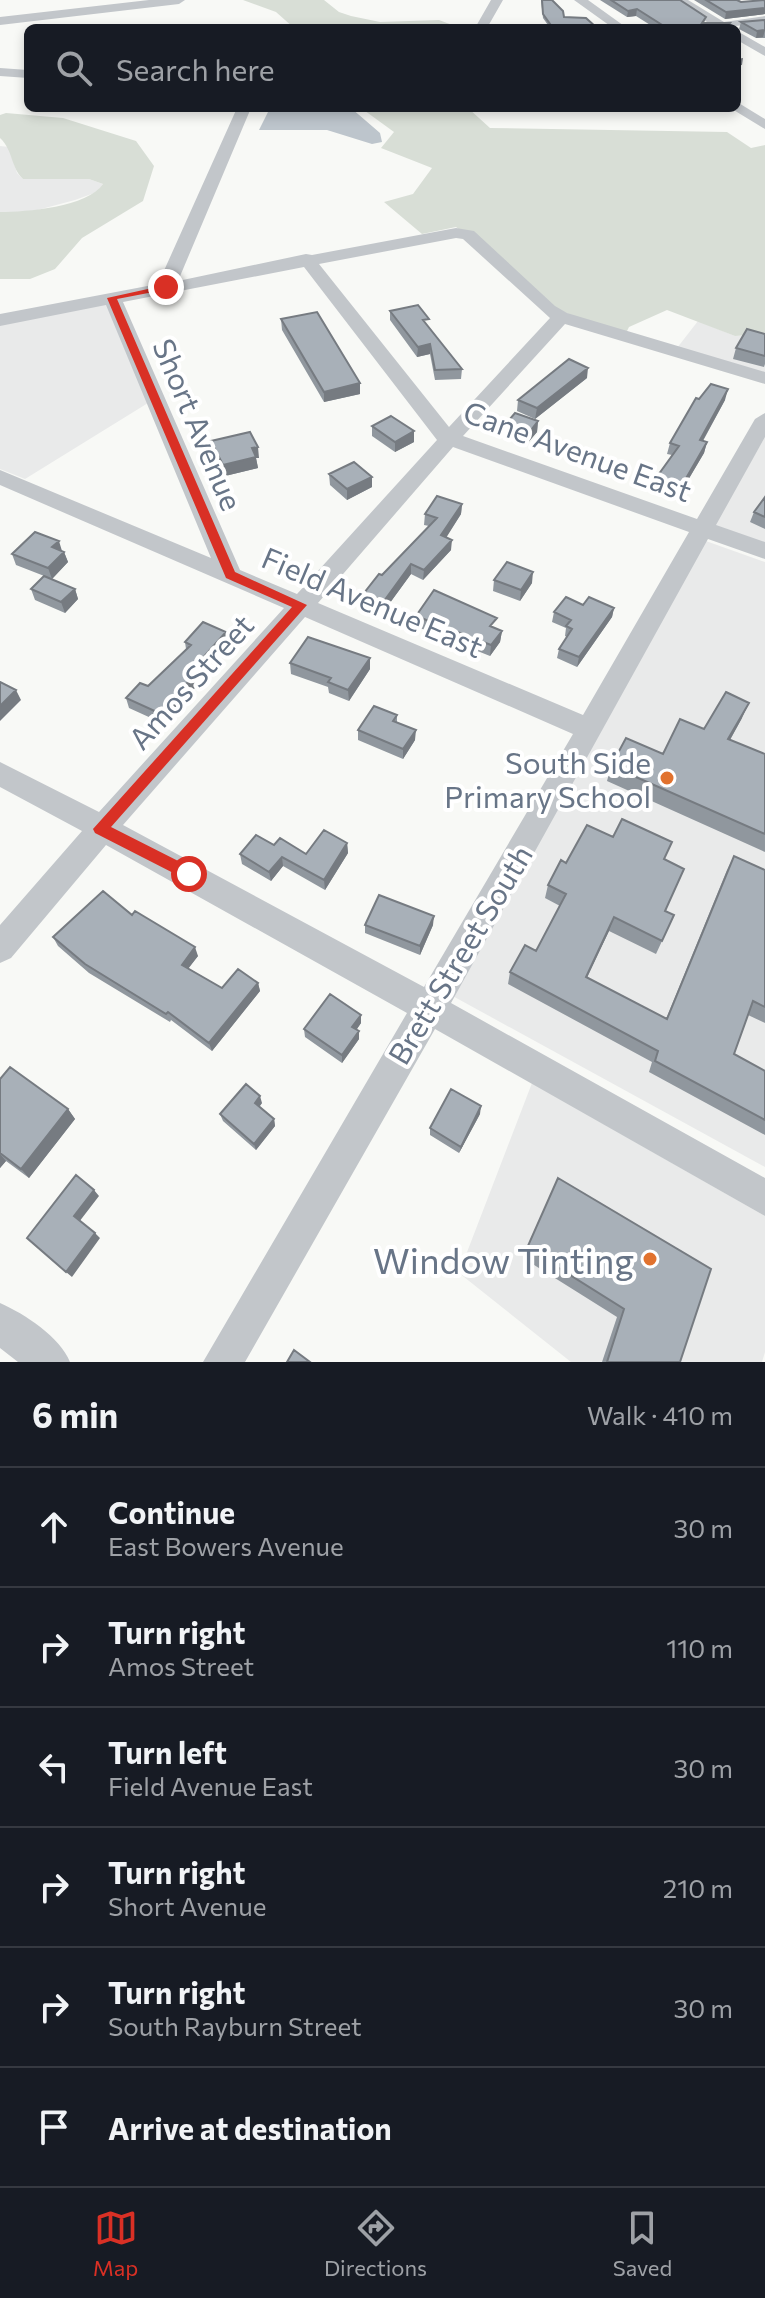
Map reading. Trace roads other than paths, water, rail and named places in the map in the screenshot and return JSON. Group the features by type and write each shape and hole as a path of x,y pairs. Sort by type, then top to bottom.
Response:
{"street":[{"path":"3,16 179,0"},
{"path":"483,24 497,0"},
{"path":"580,0 615,24"},
{"path":"680,0 715,24"},
{"path":"739,24 765,20"},
{"path":"741,37 765,52"},
{"path":"0,72 24,74"},
{"path":"741,109 765,125"},
{"path":"166,287 242,112"},
{"path":"0,320 448,233 468,235 549,310 561,317 765,378"},
{"name":"Cane Avenue East","path":"306,259 447,438 765,551"},
{"name":"Short Avenue","path":"112,298 230,575"},
{"name":"Amos Street","path":"0,948 100,829 447,438 561,317"},
{"name":"Brett Street South","path":"223,1362 401,1051 499,892 765,419"},
{"name":"Field Avenue East","path":"0,477 589,729"},
{"path":"0,773 301,935 765,1198"},
{"path":"0,1323 50,1362"}],"place":[{"name":"South Side Primary School","path":"667,778"},
{"name":"Window Tinting","path":"650,1259"}]}
